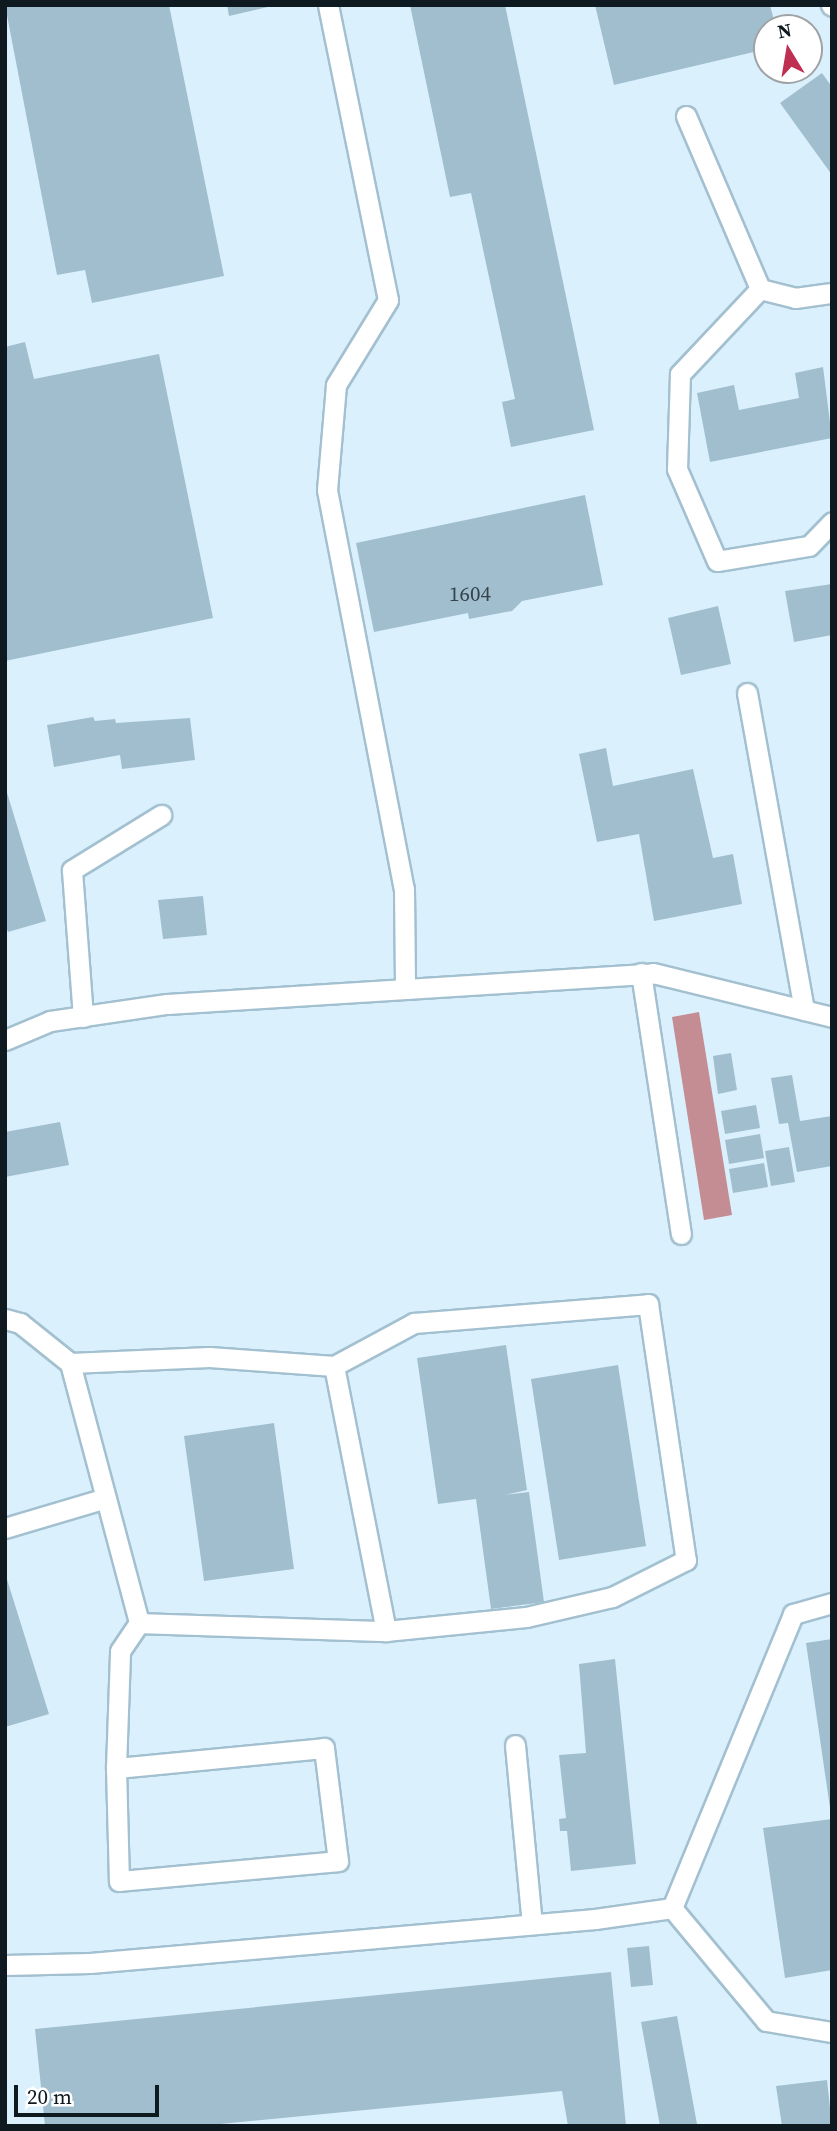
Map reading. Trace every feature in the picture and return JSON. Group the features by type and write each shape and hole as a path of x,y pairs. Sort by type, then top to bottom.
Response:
{"lane":[{"path":"328,5 388,300 336,385 327,490 404,889 405,989"},
{"path":"686,116 760,289"},
{"path":"760,289 795,298 832,293"},
{"path":"760,289 680,374 677,469 716,561 808,546 832,522"},
{"path":"747,693 804,1010"},
{"path":"83,1017 72,870 161,815"},
{"path":"641,973 681,1234"},
{"path":"5,1040 50,1021 167,1004 641,973 832,1017"},
{"path":"70,1363 209,1357 334,1366 414,1323 648,1304 686,1560 600,1600 526,1617 386,1631 139,1623"},
{"path":"5,1320 20,1322 70,1363 139,1623 120,1651 116,1768 119,1881 338,1861 324,1748 116,1768"},
{"path":"334,1366 386,1631"},
{"path":"5,1528 106,1498"},
{"path":"672,1908 793,1614 832,1603"},
{"path":"515,1745 532,1924"},
{"path":"5,1965 104,1962 532,1924 672,1908"},
{"path":"672,1908 766,2021 832,2032"}],"shaded area":[{"path":"5,5 832,5 832,2126 5,2126"},
{"path":"699,1012 732,1215 704,1220 672,1017"}],"building":[{"path":"5,5 169,5 224,276 92,303 85,270 57,275"},
{"path":"227,5 272,5 272,6 229,16"},
{"path":"410,5 505,5 594,430 511,447 502,402 515,399 471,193 450,197"},
{"path":"595,5 770,5 772,14 753,14 753,52 614,85"},
{"path":"823,74 832,87 832,175 780,103 807,84 823,84"},
{"path":"25,342 34,379 159,354 213,618 5,661 5,347"},
{"path":"823,367 832,438 710,462 697,393 734,385 739,410 799,398 795,373"},
{"path":"585,495 603,585 522,601 512,611 469,619 468,613 374,632 356,543"},
{"path":"832,584 832,635 794,642 785,591"},
{"path":"718,606 731,664 681,675 668,618"},
{"path":"93,717 95,721 115,719 116,723 190,718 195,760 122,769 120,755 54,767 47,725"},
{"path":"606,748 613,786 693,769 713,858 733,854 742,904 654,921 639,834 597,842 579,754"},
{"path":"5,786 46,921 8,932 5,924"},
{"path":"203,896 207,935 163,939 158,900"},
{"path":"731,1053 737,1090 718,1094 713,1056"},
{"path":"792,1075 800,1121 832,1116 832,1166 797,1172 788,1123 779,1124 771,1078"},
{"path":"756,1105 760,1128 725,1134 721,1111"},
{"path":"60,1122 69,1165 5,1177 5,1132"},
{"path":"760,1134 764,1158 729,1164 725,1140"},
{"path":"789,1147 795,1182 771,1186 765,1151"},
{"path":"764,1163 768,1187 733,1193 729,1169"},
{"path":"506,1345 527,1490 504,1495 529,1492 544,1602 491,1609 476,1499 438,1504 417,1358"},
{"path":"618,1365 646,1546 559,1560 531,1379"},
{"path":"274,1423 294,1569 204,1581 184,1436"},
{"path":"5,1573 49,1714 5,1727"},
{"path":"832,1639 832,1808 830,1808 806,1643"},
{"path":"615,1659 636,1864 571,1871 567,1831 560,1831 559,1819 566,1818 559,1755 586,1753 579,1664"},
{"path":"832,1819 832,1970 785,1978 763,1828"},
{"path":"649,1946 653,1985 631,1987 627,1948"},
{"path":"611,1972 626,2126 568,2126 562,2091 200,2126 45,2126 35,2029"},
{"path":"677,2016 697,2124 660,2126 641,2022"},
{"path":"827,2080 832,2126 782,2126 776,2086"}]}
